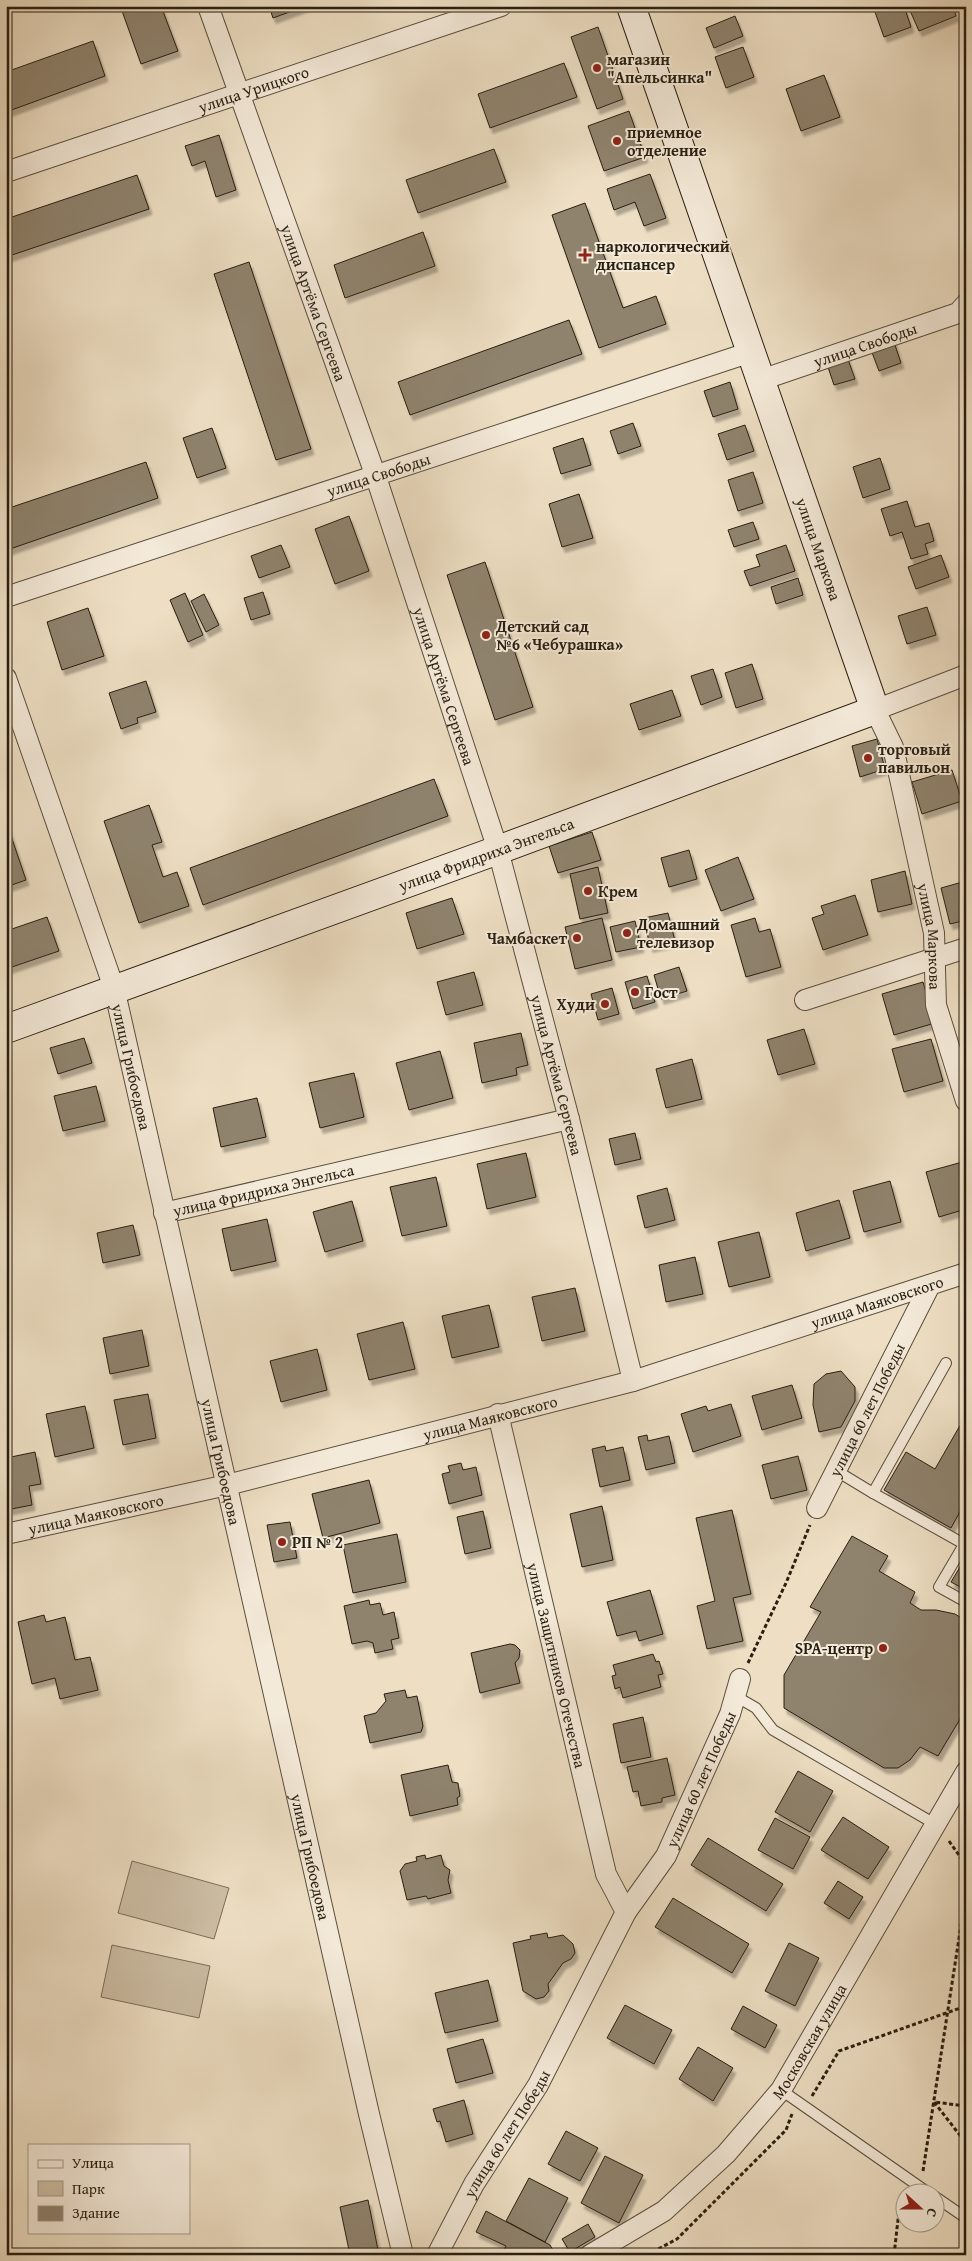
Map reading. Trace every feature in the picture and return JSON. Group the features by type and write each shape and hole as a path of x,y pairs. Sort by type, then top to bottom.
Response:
{"street":[{"name":"улица Артёма Сергеева","path":"208,6 376,474 498,850 569,1119 632,1381"},
{"name":"улица Урицкого","path":"6,172 501,6"},
{"name":"улица Маркова","path":"631,6 875,710 893,747 934,933 936,1005 966,1101"},
{"name":"улица Свободы","path":"761,380 958,313 966,304"},
{"name":"улица Свободы","path":"6,597 752,352"},
{"name":"улица Фридриха Энгельса","path":"6,1029 114,988 498,850 966,676"},
{"name":"улица Грибоедова","path":"6,678 114,988 367,2104 403,2255"},
{"path":"805,1000 966,948"},
{"name":"улица Фридриха Энгельса","path":"164,1213 569,1119"},
{"name":"улица Маяковского","path":"6,1534 227,1485 632,1381 966,1273"},
{"name":"улица 60 лет Победы","path":"817,1508 930,1284"},
{"name":"улица Защитников Отечества","path":"498,1414 606,1874 626,1912"},
{"name":"улица 60 лет Победы","path":"437,2255 474,2184 538,2085 626,1912 666,1856 738,1688"},
{"name":"Московская улица","path":"590,2255 664,2211 789,2095 935,1824 966,1772"}],"lane":[{"path":"872,1493 946,1362"},
{"path":"835,1470 872,1493 965,1542 939,1587 966,1602"},
{"path":"738,1688 773,1730 935,1824"},
{"path":"789,2095 917,2184"},
{"path":"944,2203 966,2218"}],"path":[{"path":"738,1688 817,1508"},
{"path":"935,1824 966,1865"},
{"path":"921,2184 966,1893"},
{"path":"806,2107 839,2051 966,2006"},
{"path":"647,2255 676,2239 786,2130 789,2095"},
{"path":"934,2102 966,2106"},
{"path":"934,2102 966,2143"},
{"path":"894,2255 896,2234"},
{"path":"680,2255 684,2252 687,2255"}],"green space":[{"path":"132,1861 229,1888 214,1939 118,1913"},
{"path":"112,1945 210,1966 199,2018 101,1997"}],"building":[{"path":"126,6 161,6 178,51 141,64 121,8"},
{"path":"269,6 306,6 273,18"},
{"path":"892,6 904,6 911,27 884,37 875,12"},
{"path":"908,6 953,6 956,16 919,31"},
{"path":"735,16 743,36 714,48 706,28"},
{"name":"магазин \"Апельсинка\"","path":"598,27 623,99 597,109 571,37"},
{"path":"93,41 105,76 6,112 6,72"},
{"path":"743,47 754,77 726,88 715,57"},
{"path":"564,63 577,97 490,128 478,94"},
{"path":"824,75 840,117 801,131 786,89"},
{"name":"приемное отделение","path":"629,111 645,157 604,171 588,126"},
{"path":"219,135 236,190 216,197 205,161 192,166 185,146"},
{"path":"494,149 506,182 418,213 406,180"},
{"path":"650,174 666,218 644,226 635,202 614,210 607,189"},
{"path":"137,175 149,209 6,257 6,219"},
{"name":"наркологический диспансер","path":"585,203 623,308 656,296 666,324 599,348 552,215"},
{"path":"423,232 435,266 345,298 334,265"},
{"path":"249,262 311,449 276,460 214,274"},
{"path":"569,320 582,354 410,415 398,382"},
{"path":"893,339 901,363 879,371 870,347"},
{"path":"846,354 855,379 834,385 826,361"},
{"path":"730,382 738,409 713,417 704,391"},
{"path":"633,423 641,446 618,454 610,431"},
{"path":"745,425 754,451 727,460 718,434"},
{"path":"212,428 226,468 197,478 183,438"},
{"path":"583,438 591,465 561,474 553,448"},
{"path":"880,458 890,489 863,498 853,467"},
{"path":"146,462 158,498 7,550 6,509"},
{"path":"753,472 763,503 738,511 728,480"},
{"path":"579,494 593,538 562,547 549,504"},
{"path":"907,501 915,527 929,523 934,541 925,544 928,554 911,559 902,532 890,536 881,509"},
{"path":"349,516 369,571 335,584 315,529"},
{"path":"753,522 759,539 734,547 728,530"},
{"path":"281,545 290,567 259,578 251,556"},
{"path":"786,545 795,571 750,586 744,571 760,566 756,555"},
{"path":"941,555 949,577 916,589 908,567"},
{"path":"485,562 533,707 495,720 447,575"},
{"path":"798,578 803,595 776,604 771,587"},
{"path":"263,592 270,614 251,620 244,598"},
{"path":"185,593 203,635 188,642 170,600"},
{"path":"204,594 219,625 206,632 191,601"},
{"path":"927,607 936,635 907,644 898,616"},
{"path":"88,608 104,656 62,670 47,622"},
{"path":"752,664 763,699 736,708 725,673"},
{"path":"713,669 722,697 701,705 691,676"},
{"path":"146,681 156,712 137,718 138,723 121,729 109,693"},
{"path":"672,690 681,716 639,730 630,704"},
{"name":"торговый павильон","path":"877,739 885,769 860,777 852,746"},
{"path":"952,770 962,801 922,814 912,782"},
{"path":"434,779 448,816 203,905 190,868"},
{"path":"149,805 162,842 152,845 163,877 177,872 189,906 139,923 104,821"},
{"path":"6,821 26,880 6,887"},
{"path":"592,832 601,860 558,873 549,846"},
{"path":"689,850 697,879 669,887 661,858"},
{"path":"738,857 754,899 721,911 705,870"},
{"path":"598,867 608,913 580,919 570,874"},
{"path":"905,871 912,904 878,912 871,880"},
{"path":"966,881 966,920 950,924 941,888"},
{"path":"855,895 868,935 823,950 812,918 824,914 821,906"},
{"path":"452,898 464,934 417,949 406,913"},
{"path":"668,913 675,941 650,947 644,918"},
{"path":"47,917 59,951 6,969 6,931"},
{"path":"602,918 612,960 575,969 565,927"},
{"path":"755,918 759,932 770,929 781,967 746,977 731,925"},
{"path":"635,921 641,947 616,952 610,927"},
{"path":"679,967 687,991 661,999 654,975"},
{"path":"474,972 483,1005 446,1015 437,982"},
{"path":"647,976 655,1002 633,1009 625,982"},
{"path":"923,982 935,1023 894,1035 882,994"},
{"path":"612,988 619,1014 598,1020 591,994"},
{"path":"804,1029 815,1064 778,1075 767,1040"},
{"path":"521,1033 528,1065 516,1068 517,1075 482,1083 474,1043"},
{"path":"84,1038 92,1063 58,1074 50,1048"},
{"path":"931,1039 943,1081 904,1092 892,1049"},
{"path":"440,1051 453,1098 409,1110 396,1063"},
{"path":"692,1059 702,1099 666,1108 656,1069"},
{"path":"354,1073 364,1117 320,1128 309,1083"},
{"path":"96,1086 105,1121 63,1131 54,1096"},
{"path":"257,1098 266,1137 221,1147 213,1108"},
{"path":"635,1133 641,1159 615,1165 609,1139"},
{"path":"526,1153 536,1197 487,1209 477,1164"},
{"path":"966,1161 966,1209 939,1217 926,1172"},
{"path":"436,1177 447,1226 402,1236 390,1187"},
{"path":"890,1181 901,1222 864,1232 853,1191"},
{"path":"667,1188 675,1220 645,1228 637,1196"},
{"path":"839,1200 850,1238 806,1251 796,1213"},
{"path":"352,1201 363,1241 325,1252 313,1212"},
{"path":"267,1219 276,1261 231,1271 222,1229"},
{"path":"133,1225 140,1255 103,1263 97,1233"},
{"path":"759,1232 770,1277 729,1287 718,1242"},
{"path":"695,1257 703,1294 666,1302 659,1265"},
{"path":"575,1288 585,1331 542,1341 532,1297"},
{"path":"489,1305 499,1347 452,1358 442,1316"},
{"path":"403,1322 415,1369 369,1380 357,1334"},
{"path":"142,1330 149,1366 110,1374 103,1338"},
{"path":"317,1349 327,1390 281,1402 270,1361"},
{"path":"841,1371 855,1387 855,1401 841,1427 819,1432 813,1405 814,1384 826,1374"},
{"path":"792,1385 802,1418 762,1430 752,1396"},
{"path":"148,1394 156,1438 123,1445 114,1400"},
{"path":"731,1404 741,1436 693,1452 681,1414 706,1406 708,1411"},
{"path":"85,1406 94,1448 55,1457 46,1414"},
{"path":"966,1415 966,1501 951,1528 884,1490 906,1452 935,1469"},
{"path":"647,1435 648,1441 669,1436 675,1463 646,1470 638,1437"},
{"path":"605,1446 606,1451 623,1447 630,1480 600,1487 592,1449"},
{"path":"35,1452 41,1484 29,1486 32,1505 6,1510 6,1458"},
{"path":"798,1456 807,1490 771,1499 762,1465"},
{"path":"461,1463 463,1470 476,1467 482,1495 449,1504 442,1474 450,1472 448,1466"},
{"path":"369,1480 380,1523 323,1538 312,1494"},
{"path":"602,1506 613,1560 582,1567 570,1514"},
{"path":"732,1510 751,1594 733,1598 743,1641 707,1649 697,1606 715,1601 696,1518"},
{"path":"483,1511 491,1548 465,1554 457,1517"},
{"name":"РП № 2","path":"290,1522 297,1558 274,1562 267,1525"},
{"path":"397,1534 406,1582 353,1593 343,1545"},
{"name":"SPA-центр","path":"852,1536 888,1556 879,1571 915,1592 910,1603 921,1610 936,1610 955,1614 966,1621 966,1709 938,1756 920,1747 910,1760 898,1768 884,1768 784,1708 784,1675 821,1612 810,1607"},
{"path":"966,1557 966,1590 951,1582"},
{"path":"650,1590 663,1634 639,1641 636,1631 617,1636 607,1602"},
{"path":"369,1600 370,1605 380,1603 383,1615 394,1612 399,1638 391,1640 393,1649 375,1653 373,1643 367,1641 352,1644 344,1606"},
{"path":"44,1615 46,1622 65,1617 75,1660 90,1657 98,1690 60,1699 55,1678 32,1684 18,1622"},
{"path":"510,1644 515,1645 520,1650 519,1658 515,1663 520,1683 480,1693 471,1653"},
{"path":"653,1654 656,1662 659,1661 663,1674 658,1675 661,1687 623,1698 620,1687 615,1689 612,1676 616,1675 613,1665"},
{"path":"405,1690 407,1698 417,1696 423,1726 421,1732 370,1743 364,1716 376,1713 386,1701 384,1694"},
{"path":"643,1717 651,1757 621,1763 613,1724"},
{"path":"667,1758 675,1795 662,1798 662,1802 641,1806 638,1791 633,1792 627,1767"},
{"path":"448,1765 452,1782 458,1783 460,1796 457,1798 458,1805 410,1816 401,1775"},
{"path":"798,1771 833,1791 810,1832 775,1812"},
{"path":"843,1817 889,1847 868,1879 821,1850"},
{"path":"775,1818 810,1837 793,1869 758,1850"},
{"path":"708,1838 783,1884 766,1911 691,1865"},
{"path":"425,1855 426,1859 441,1855 444,1866 450,1870 448,1880 451,1893 428,1899 426,1896 407,1900 400,1871 405,1864 417,1861 416,1857"},
{"path":"838,1881 863,1897 849,1919 824,1903"},
{"path":"673,1898 749,1944 732,1973 655,1927"},
{"path":"547,1933 548,1938 563,1935 573,1944 575,1953 571,1959 563,1963 548,1984 549,1991 544,1997 536,1999 523,1991 513,1943 531,1939 530,1936"},
{"path":"789,1943 819,1958 795,2006 765,1991"},
{"path":"488,1980 498,2021 445,2033 435,1993"},
{"path":"625,2005 672,2030 654,2064 607,2038"},
{"path":"743,2006 777,2025 765,2048 731,2029"},
{"path":"483,2039 493,2073 456,2083 447,2049"},
{"path":"698,2047 733,2068 713,2101 679,2079"},
{"path":"464,2100 473,2134 446,2142 440,2121 437,2122 433,2109"},
{"path":"566,2131 598,2148 580,2181 548,2164"},
{"path":"605,2156 643,2175 619,2223 581,2203"},
{"path":"529,2178 568,2198 545,2242 506,2221"},
{"path":"368,2200 379,2255 350,2255 340,2207"},
{"path":"486,2211 550,2245 556,2255 501,2255 506,2246 476,2232"},
{"path":"588,2224 595,2237 570,2252 562,2239"}],"place":[{"name":"магазин \"Апельсинка\"","path":"597,68"},
{"name":"приемное отделение","path":"617,141"},
{"name":"наркологический диспансер","path":"585,255"},
{"name":"Детский сад №6 «Чебурашка»","path":"486,635"},
{"name":"торговый павильон","path":"868,758"},
{"name":"Крем","path":"588,891"},
{"name":"Домашний телевизор","path":"627,933"},
{"name":"Чамбаскет","path":"577,938"},
{"name":"Гост","path":"635,992"},
{"name":"Худи","path":"605,1004"},
{"name":"РП № 2","path":"282,1542"},
{"name":"SPA-центр","path":"883,1648"}]}
